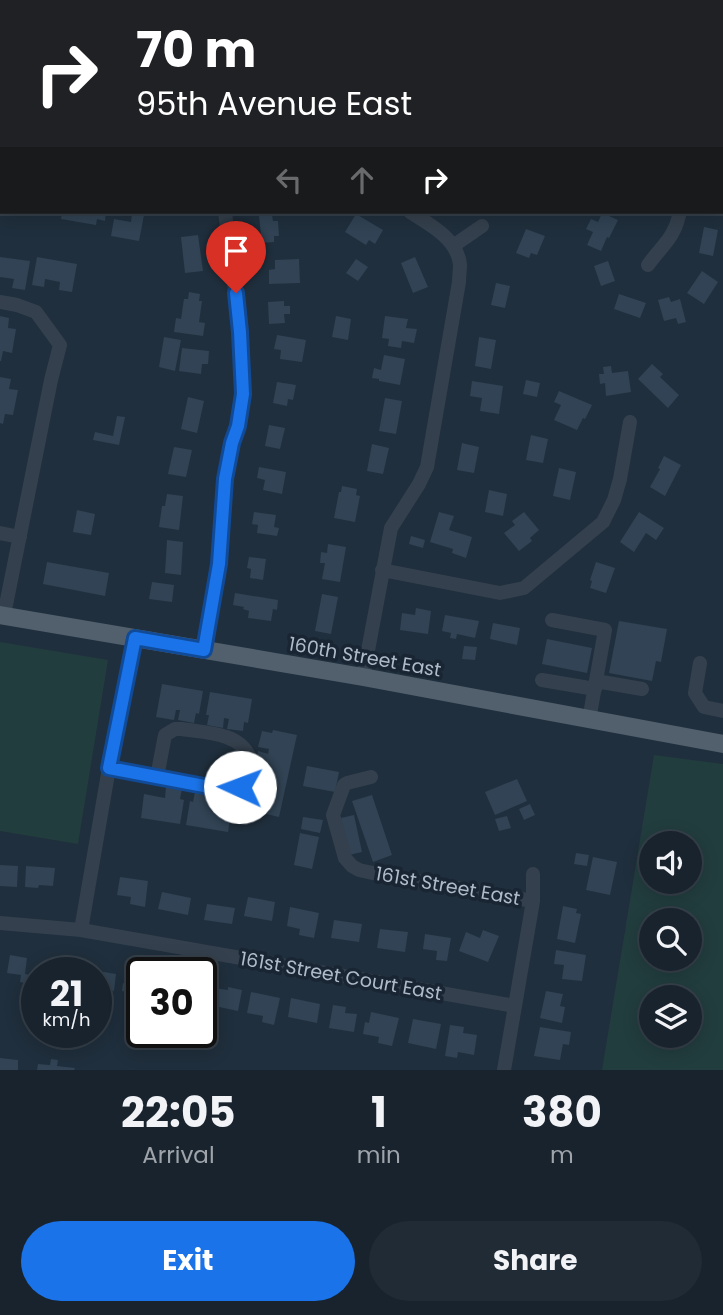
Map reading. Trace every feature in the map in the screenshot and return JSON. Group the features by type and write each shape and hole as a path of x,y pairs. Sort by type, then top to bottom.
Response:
{"main road":[{"name":"160th Street East","path":"2,615 363,677 723,744"}],"street":[{"path":"204,650 219,564 225,479 243,394 240,332 225,214"},
{"path":"363,677 391,528 419,484 430,455 459,282 460,265 453,246 413,214"},
{"path":"648,265 667,243 676,228 680,214"},
{"path":"453,246 482,226"},
{"path":"0,302 17,304 36,312 60,345 2,615"},
{"path":"382,570 500,593 524,588 603,522 620,480 631,422"},
{"path":"0,533 20,537"},
{"path":"552,620 606,630 589,720"},
{"path":"81,930 135,638"},
{"path":"700,663 695,693 704,707 723,711"},
{"path":"542,680 642,689"},
{"path":"109,768 158,777 234,790 246,780 251,763 237,741 175,729 165,735 158,777"},
{"name":"161st Street East","path":"371,777 344,785 333,815 345,858 352,866 376,874 534,901"},
{"path":"504,1070 534,901 533,874"},
{"name":"161st Street Court East","path":"0,923 81,930 515,1006"}],"green space":[{"path":"0,642 108,660 78,844 0,831"},
{"path":"654,755 723,764 723,1070 602,1070 639,846 639,894 702,894 702,831 641,831"}],"building":[{"path":"62,214 106,214 105,221 97,219 96,225 61,219"},
{"path":"132,214 144,215 139,241 111,236 114,219 131,222"},
{"path":"356,214 383,230 375,244 369,240 366,245 345,232"},
{"path":"602,214 618,220 601,251 587,245 593,232 586,229 591,219 598,222"},
{"path":"272,215 273,221 278,221 279,236 274,236 274,242 262,243 259,216"},
{"path":"704,227 718,230 713,256 699,253"},
{"path":"526,229 545,236 537,255 531,253 529,258 516,253"},
{"path":"198,235 203,271 185,273 181,237"},
{"path":"0,257 30,261 25,290 12,288 14,279 0,277"},
{"path":"37,257 77,264 72,292 59,290 60,282 45,279 44,287 32,285"},
{"path":"415,257 428,287 413,293 401,263"},
{"path":"299,259 300,283 269,284 269,270 275,269 275,260"},
{"path":"356,259 368,267 358,281 346,273"},
{"path":"608,261 615,281 601,286 594,266"},
{"path":"702,271 718,282 704,304 687,293"},
{"path":"496,283 510,286 505,308 491,305"},
{"path":"189,292 200,294 199,301 202,301 199,322 205,323 203,336 174,332 176,318 181,319 184,299 188,299"},
{"path":"619,294 646,303 640,318 614,309"},
{"path":"669,297 671,302 680,299 686,322 678,324 676,318 664,321 658,300"},
{"path":"284,301 284,306 290,306 290,314 284,314 285,323 269,324 268,302"},
{"path":"0,316 9,318 8,328 16,329 12,353 3,351 1,361 0,361"},
{"path":"336,316 351,319 348,340 332,337"},
{"path":"385,316 408,319 406,328 417,329 414,343 402,341 401,348 388,346 389,339 382,338"},
{"path":"277,335 306,340 302,362 280,359 281,350 274,349"},
{"path":"164,337 181,340 175,371 159,367"},
{"path":"479,337 496,340 491,369 475,366"},
{"path":"182,348 209,351 208,364 202,364 201,374 179,371"},
{"path":"384,355 405,359 400,385 372,378 374,368 381,370"},
{"path":"652,364 663,374 660,377 679,395 668,408 638,379"},
{"path":"611,366 612,373 628,371 631,392 606,396 605,383 600,384 599,374 604,374 603,367"},
{"path":"0,377 11,379 9,389 18,390 13,415 5,414 3,424 0,423"},
{"path":"526,380 540,383 537,397 523,394"},
{"path":"472,381 503,386 499,414 480,411 482,398 470,396"},
{"path":"277,382 296,385 293,400 288,399 287,406 273,403"},
{"path":"559,391 592,405 577,430 554,420 561,405 554,402"},
{"path":"188,397 204,401 197,433 181,429"},
{"path":"385,398 402,401 396,434 379,431"},
{"path":"117,416 125,417 119,445 93,440 95,432 113,436"},
{"path":"269,425 285,428 280,449 265,446"},
{"path":"531,435 548,439 543,463 526,460"},
{"path":"462,443 479,447 474,473 457,470"},
{"path":"372,444 389,448 383,474 367,471"},
{"path":"174,447 192,450 186,477 168,474"},
{"path":"664,456 681,465 665,496 650,487"},
{"path":"259,467 286,472 282,494 263,490 265,480 257,478"},
{"path":"559,468 576,472 570,500 553,496"},
{"path":"342,486 357,489 356,495 360,496 355,522 334,518"},
{"path":"489,490 507,494 503,516 485,512"},
{"path":"167,494 183,496 179,530 159,527"},
{"path":"77,510 95,514 91,535 73,532"},
{"path":"254,512 276,515 274,527 279,528 277,536 257,533 258,525 252,524"},
{"path":"439,512 454,516 449,530 472,537 466,558 452,553 453,549 430,542"},
{"path":"524,512 539,530 530,538 532,541 519,551 504,533 515,525 512,521"},
{"path":"639,512 664,528 656,540 646,533 634,552 620,542"},
{"path":"411,536 425,540 423,548 409,544"},
{"path":"167,540 183,542 181,575 165,573"},
{"path":"328,544 346,547 340,582 322,579 325,563 320,563 321,552 327,553"},
{"path":"249,557 266,559 263,580 250,578 251,569 247,568"},
{"path":"47,562 109,573 105,596 43,584"},
{"path":"596,562 615,568 606,593 590,588"},
{"path":"152,582 174,585 172,602 149,599"},
{"path":"235,593 278,600 277,610 273,609 271,621 248,618 249,611 233,605"},
{"path":"322,594 338,597 331,634 315,631"},
{"path":"416,608 431,611 428,634 400,630 402,613 415,615"},
{"path":"445,615 479,621 475,638 457,634 456,639 450,638 451,633 442,631"},
{"path":"619,621 667,629 661,662 656,661 652,681 609,673"},
{"path":"493,623 520,628 517,645 490,639"},
{"path":"547,639 592,648 587,673 542,664"},
{"path":"464,646 477,647 475,660 462,659"},
{"path":"162,684 203,691 199,714 196,713 194,723 178,720 180,710 176,710 174,720 156,717"},
{"path":"210,692 252,699 248,723 244,722 243,731 227,729 229,719 224,718 223,728 207,725"},
{"path":"273,730 297,735 279,817 258,812 260,803 250,801 252,791 261,793 262,789 252,786 255,771 264,773 265,769 255,767 258,751 268,754 269,749 258,747 262,731 272,733"},
{"path":"307,766 339,772 335,792 303,786"},
{"path":"517,779 527,801 495,815 485,792"},
{"path":"166,787 182,789 180,799 184,800 180,824 141,818 144,794 165,798"},
{"path":"195,792 211,794 209,805 213,805 215,795 231,798 228,832 186,825 190,801 193,802"},
{"path":"372,795 392,855 373,862 352,801"},
{"path":"530,804 535,815 524,820 519,809"},
{"path":"354,815 362,852 349,855 341,818"},
{"path":"507,816 511,828 499,831 495,819"},
{"path":"303,817 323,820 320,833 301,829"},
{"path":"300,833 319,837 312,869 294,865"},
{"path":"576,853 589,855 587,866 574,864"},
{"path":"593,857 617,862 610,895 586,890"},
{"path":"0,865 18,866 17,887 0,886"},
{"path":"26,866 55,868 53,886 25,887"},
{"path":"120,877 148,881 145,907 130,904 131,897 117,895"},
{"path":"162,892 191,898 188,915 158,909"},
{"path":"248,897 275,902 272,921 244,916"},
{"path":"207,904 235,908 232,924 204,920"},
{"path":"563,906 577,909 576,913 581,914 575,943 557,939"},
{"path":"290,907 319,913 314,938 299,935 300,929 287,926"},
{"path":"334,920 362,924 359,942 331,938"},
{"path":"380,929 408,932 405,952 377,948"},
{"path":"483,930 499,936 488,962 459,951 466,932 480,938"},
{"path":"425,934 451,938 447,961 436,960 437,951 423,949"},
{"path":"556,950 586,955 582,981 562,979 564,965 554,964"},
{"path":"10,955 21,957 21,975 7,973"},
{"path":"112,973 116,974 112,991"},
{"path":"228,987 242,990 238,1011 217,1006 217,989 228,990"},
{"path":"546,991 563,994 560,1006 565,1007 562,1023 540,1018"},
{"path":"251,992 280,998 274,1025 262,1022 263,1016 247,1013"},
{"path":"291,998 320,1004 317,1023 288,1017"},
{"path":"333,1005 346,1007 345,1013 357,1014 354,1032 329,1028"},
{"path":"371,1012 399,1018 392,1046 378,1043 379,1037 363,1034 365,1022 369,1023"},
{"path":"413,1019 441,1024 436,1049 408,1043"},
{"path":"450,1025 464,1027 463,1033 477,1035 474,1055 458,1052 457,1058 445,1056"},
{"path":"540,1027 571,1032 569,1045 563,1044 560,1060 534,1056"},
{"path":"0,1058 18,1060 18,1070 0,1070"},
{"path":"51,1059 58,1060 57,1066 75,1068 37,1070 38,1064 50,1065"}],"route":[{"path":"236,293 243,394 225,479 219,564 204,650 135,638 109,768 220,789 234,790 240,787"}]}
